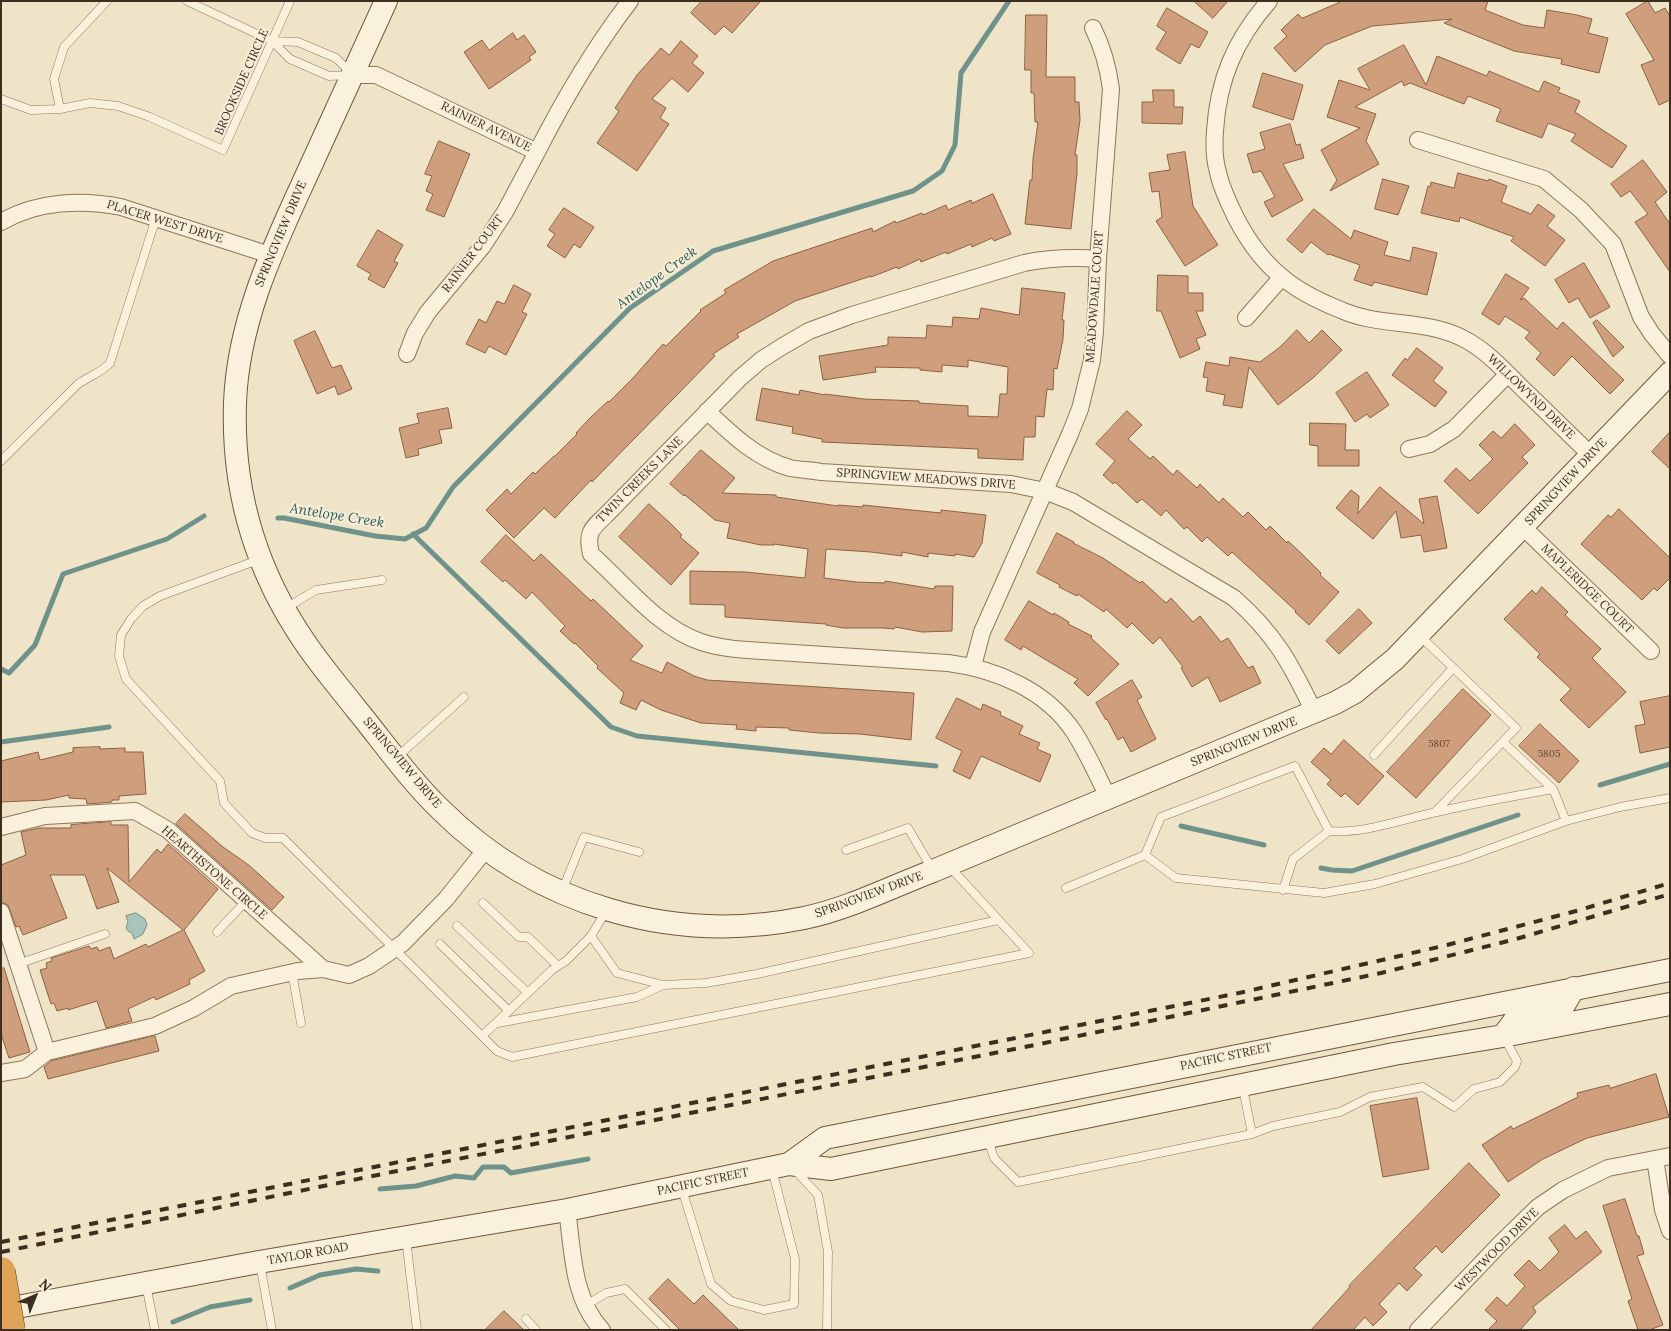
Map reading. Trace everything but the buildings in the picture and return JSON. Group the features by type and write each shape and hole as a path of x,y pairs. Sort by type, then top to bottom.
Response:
{"highway":[{"path":"1,1271 11,1330"}],"main road":[{"name":"SPRINGVIEW DRIVE","path":"386,1 270,255 250,314 238,373 235,402 235,433 243,502 259,559 284,610 320,664 439,808 461,829 514,869 562,893 607,909 680,925 717,927 806,918 940,868 1314,712 1355,692 1394,659 1418,635 1670,373"},
{"name":"PACIFIC STREET","path":"781,1166 825,1138 1670,970"},
{"path":"1437,1016 1446,1023 1455,1026 1486,1021 1497,1026 1503,1036 1517,1017 1564,1005 1574,988"},
{"name":"PACIFIC STREET","path":"616,1200 781,1166 831,1169 1394,1054 1503,1036 1670,1004"},
{"path":"1172,1068 1188,1075 1232,1072 1238,1076 1243,1086"},
{"path":"919,1119 937,1129 967,1123 971,1124 988,1137 1000,1117 1053,1105 1058,1093"},
{"name":"TAYLOR ROAD","path":"1,1310 259,1262 616,1200"}],"street":[{"name":"RAINIER AVENUE","path":"354,74 382,77 537,152 559,108 585,64 630,1"},
{"name":"WILLOWYND DRIVE","path":"1269,1 1255,17 1230,61 1220,88 1214,144 1217,171 1226,198 1242,228 1258,251 1282,277 1312,297 1344,312 1370,319 1415,324 1451,333 1465,340 1487,354 1591,454"},
{"name":"MEADOWDALE COURT","path":"973,666 982,632 1070,434 1087,384 1095,332 1098,259 1111,89 1109,68 1103,48 1093,28"},
{"path":"1418,140 1544,179 1581,210 1613,244 1642,317 1652,334 1670,356"},
{"name":"RAINIER COURT","path":"407,354 415,333 428,312 482,247 505,212 537,152"},
{"name":"PLACER WEST DRIVE","path":"1,222 11,216 46,206 96,202 121,207 270,255"},
{"name":"TWIN CREEKS LANE","path":"1098,259 1047,258 1024,263 830,322 802,335 760,360 740,378 592,528 588,540 591,554 651,611 676,630 701,642 723,648 973,666 997,673 1038,696 1057,712 1072,730 1086,752 1108,797"},
{"path":"1246,318 1282,277"},
{"path":"1409,449 1430,444 1454,429 1508,374"},
{"name":"SPRINGVIEW MEADOWS DRIVE","path":"707,411 744,444 765,457 790,468 821,472 1011,484 1045,491 1073,502 1234,598 1255,617 1274,639 1289,662 1314,712"},
{"name":"MAPLERIDGE COURT","path":"1523,527 1651,651"},
{"name":"HEARTHSTONE CIRCLE","path":"1,827 45,816 135,811 168,830 323,969"},
{"name":"HEARTHSTONE CIRCLE","path":"47,1052 155,1026 194,1008 231,986 292,972 323,969 349,975 368,966 402,943 446,899 486,849"},
{"path":"1,912 47,1052 25,1069 1,1074"},
{"path":"1662,1158 1663,1210 1670,1231"},
{"name":"WESTWOOD DRIVE","path":"1418,1330 1538,1207 1564,1190 1608,1168 1662,1158"},
{"path":"567,1210 579,1290 585,1306 600,1329"}],"lane":[{"path":"60,109 54,79 64,47 107,1"},
{"path":"187,1 272,41 290,59 328,76 354,74"},
{"name":"BROOKSIDE CIRCLE","path":"1,99 31,110 60,109 90,103 118,106 150,117 223,150 290,1"},
{"path":"272,41 298,42 336,58 354,74"},
{"path":"1,461 78,384 86,378 99,373 110,363 156,218"},
{"path":"259,559 160,596 143,606 121,635 119,656 126,679 220,781 224,803 252,833 264,838 283,838 497,1051 512,1057 1028,953 998,920 940,868 908,828 846,850"},
{"path":"284,610 316,590 382,580"},
{"path":"1418,635 1516,728 1436,812"},
{"path":"1374,755 1453,668"},
{"path":"396,758 464,697"},
{"path":"1503,742 1553,789 1566,821"},
{"path":"1066,888 1144,855 1161,817 1295,766 1329,831"},
{"path":"1282,890 1293,859 1329,831 1343,832 1378,826 1436,812 1553,789"},
{"path":"1144,855 1176,878 1324,893 1375,884 1462,859 1566,821 1620,807 1670,798"},
{"path":"562,893 584,837 639,852"},
{"path":"217,932 246,901"},
{"path":"482,903 519,937 528,937 558,966"},
{"path":"482,1036 558,966 566,961 591,936 607,909"},
{"path":"591,936 617,973 664,985 706,983 757,974 998,920"},
{"path":"457,926 528,993"},
{"path":"18,964 105,934"},
{"path":"440,944 509,1011"},
{"path":"292,972 301,1023"},
{"path":"496,1023 637,997 664,985"},
{"path":"988,1137 994,1158 1018,1182 1252,1134 1273,1126 1340,1112 1370,1097 1423,1087 1454,1107 1474,1088 1500,1082 1515,1067 1517,1061 1503,1036"},
{"path":"1243,1086 1252,1134"},
{"path":"682,1187 711,1284 731,1301 764,1310 794,1304 796,1258 781,1166"},
{"path":"781,1166 818,1194 828,1252 827,1330"},
{"path":"406,1237 417,1330"},
{"path":"259,1262 272,1330"},
{"path":"145,1283 155,1330"},
{"path":"585,1306 606,1293 625,1289 666,1330"},
{"path":"526,1320 536,1330"}],"water":[{"path":"136,913 145,919 147,925 143,934 134,939 132,933 126,928 128,922 126,916"}],"waterway":[{"name":"Antelope Creek","path":"278,518 375,536 405,539 426,528 453,487 630,308 713,251 913,191 942,171 955,145 961,73 1009,1"},
{"name":"Antelope Creek","path":"1,669 9,673 35,645 63,574 167,539 204,516"},
{"path":"413,534 611,727 637,736 936,766"},
{"path":"1,742 109,727"},
{"path":"1600,785 1670,764"},
{"path":"1321,868 1352,871 1518,815"},
{"path":"1181,826 1264,845"},
{"path":"380,1189 416,1186 455,1176 474,1178 483,1167 504,1167 511,1173 588,1159"},
{"path":"290,1288 320,1275 356,1269 378,1271"},
{"path":"173,1322 210,1307 250,1300"}],"railway":[{"path":"1,1242 1239,993 1447,945 1576,911 1670,883"},
{"path":"1,1252 397,1171 1035,1045 1381,973 1516,939 1670,894"}]}
